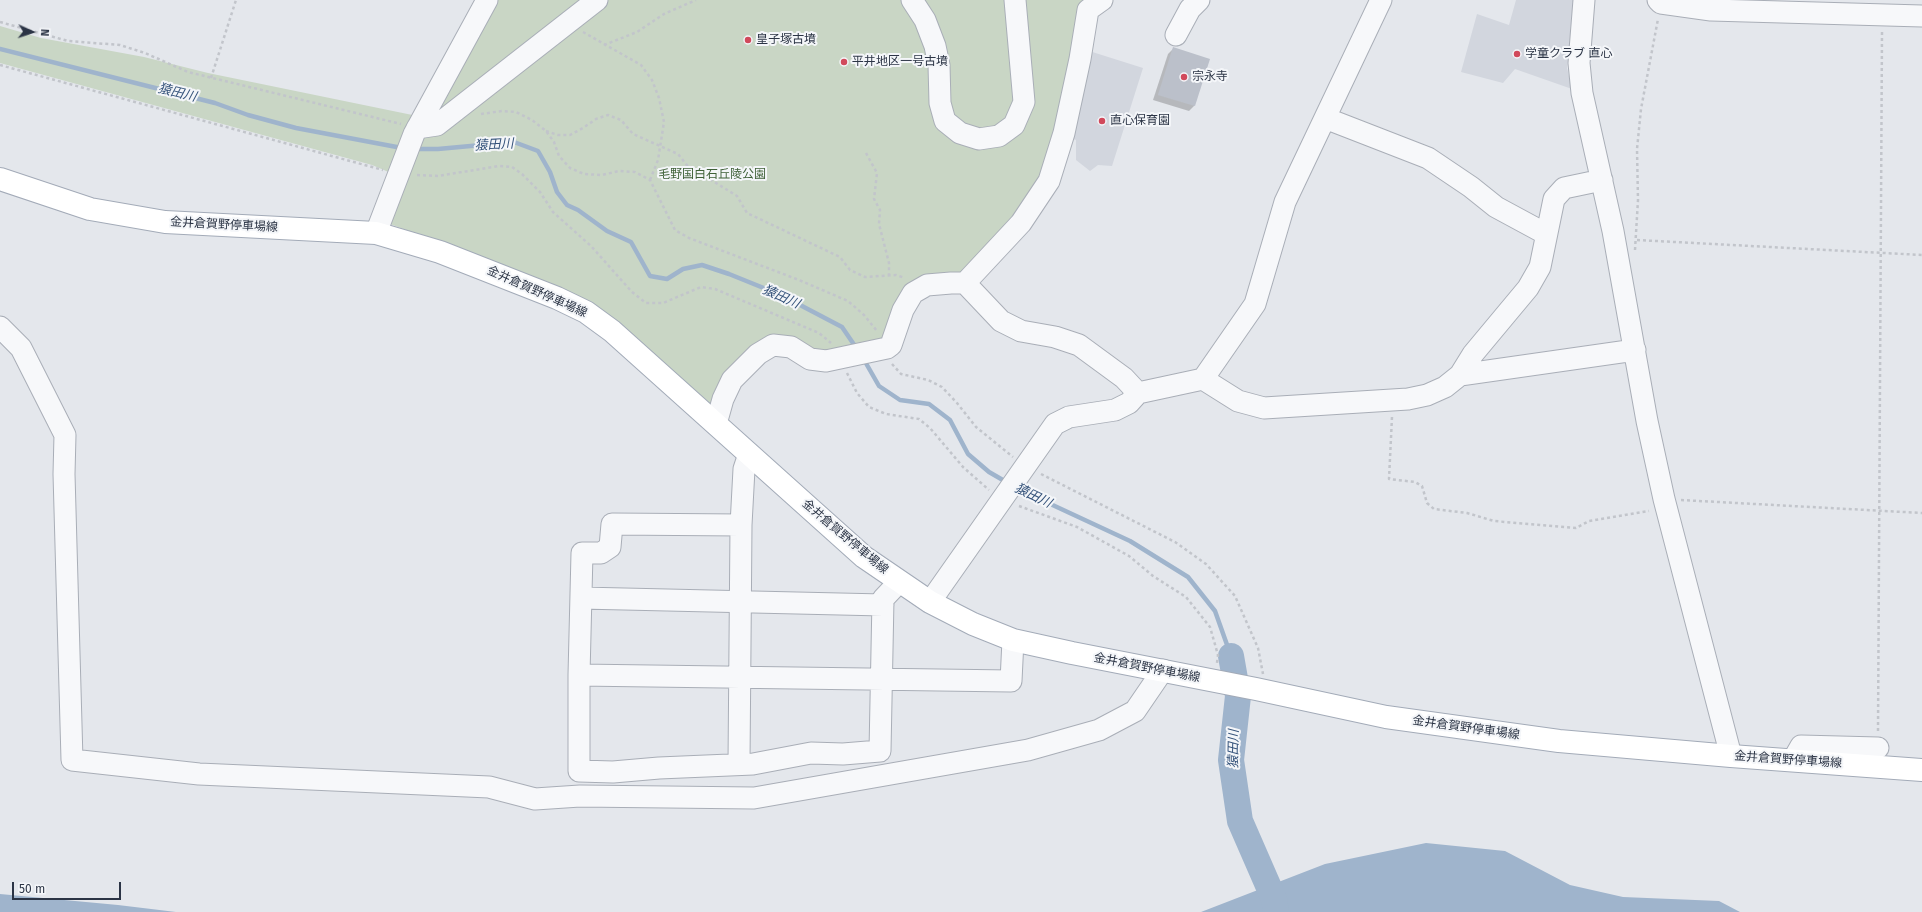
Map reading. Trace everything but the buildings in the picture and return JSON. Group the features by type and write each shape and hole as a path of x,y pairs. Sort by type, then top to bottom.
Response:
{"main road":[{"name":"金井倉賀野停車場線","path":"0,179 90,209 165,222 376,233 409,241 475,264 557,298 586,312 612,331 864,557 930,602 973,624 1014,640 1394,718 1559,741 1922,770"}],"street":[{"path":"376,233 415,131 487,0"},
{"path":"415,131 437,125 597,0"},
{"path":"912,0 925,20 935,46 939,65 940,103 945,121 960,133 979,139 999,136 1014,125 1024,102 1015,0"},
{"path":"965,283 1021,223 1049,181 1064,132 1080,59 1088,10 1102,0"},
{"path":"1176,35 1190,10 1199,0"},
{"path":"930,602 1055,424 1069,417 1115,410 1129,403 1138,393 1203,379 1255,304 1285,202 1381,0"},
{"path":"1584,0 1579,63 1582,93 1602,180 1635,350 1647,421 1666,504 1732,756"},
{"path":"1660,1 1711,10 1922,16"},
{"path":"1325,118 1428,158 1471,187 1496,207 1546,234"},
{"path":"1203,379 1238,401 1264,408 1392,400 1427,395 1445,387 1460,375 1473,354 1528,288 1540,267 1554,199 1564,188 1602,180"},
{"path":"716,424 723,398 732,380 758,354 774,345 791,347 810,359 826,361 887,348 891,345 903,310 913,293 924,286 951,282 965,283 1001,320 1021,330 1055,337 1079,345 1124,378 1138,393"},
{"path":"0,327 21,348 65,435 64,474 72,760 199,774 489,786 535,800 580,796 754,798 1028,750 1099,730 1135,711 1163,670"},
{"path":"0,347 21,348"},
{"path":"1460,375 1635,350"},
{"path":"739,764 741,525 744,469 749,454"},
{"path":"741,525 612,524 610,547 601,553 582,554 579,675 579,771 613,772 659,768 753,764 811,753 843,754 880,751 883,598 899,582"},
{"path":"581,598 740,603 883,605"},
{"path":"579,675 1011,681 1014,640"},
{"path":"1793,760 1802,746 1878,748"}],"path":[{"path":"211,78 236,0"},
{"path":"604,45 637,32 664,14 696,0"},
{"path":"1660,1 1641,109 1637,149 1636,240 1922,255"},
{"path":"1878,748 1878,511 1882,16"},
{"path":"572,19 586,35 640,65 652,80 659,98 664,122 658,160 650,180"},
{"path":"0,22 68,41 120,45 145,53 188,72 415,131"},
{"path":"0,65 399,171 438,176 499,166 512,167 522,174 540,192 553,212 592,246 632,292 646,303 663,303 701,287 715,289 819,333 831,343 843,358 848,378 857,393 869,407 886,414 919,419 930,428 963,467 1000,501 1021,506 1077,527 1129,556 1153,576 1186,597 1210,627 1218,655 1220,682"},
{"path":"477,115 502,111 516,112 532,120 546,131 554,142 559,156 570,168 584,174 602,175 619,171 635,172 650,180 675,230 689,238 799,280 848,301 864,315 879,333 887,348 890,362 901,374 928,380 942,387 976,427 1025,465 1175,542 1206,564 1235,596 1258,648 1262,690"},
{"path":"546,131 558,135 570,135 596,119 608,115 621,120 633,134 678,154 694,174 708,178 737,196 747,213 840,257 850,270 865,277 896,274 924,286"},
{"path":"866,153 877,173 874,199 880,210 879,224 889,263 889,275"},
{"path":"1392,400 1390,479 1415,482 1422,486 1427,503 1434,509 1467,513 1494,521 1576,528 1589,522 1666,504 1922,512"}],"shaded area":[{"name":"学童クラブ 直心","path":"1516,0 1573,0 1567,68 1572,89 1515,69 1503,83 1461,72 1477,14 1509,25"},
{"path":"1086,50 1143,68 1112,166 1098,165 1090,171 1076,160 1076,140 1066,136"}],"green space":[{"name":"毛野国白石丘陵公園","path":"495,0 1085,0 1046,181 965,278 924,282 885,346 827,358 772,338 715,417 617,323 592,303 520,272 390,224 405,179 372,165 0,63 0,26 41,38 144,57 208,73 427,118"}],"water":[{"path":"1426,843 1505,851 1570,885 1623,897 1719,901 1740,912 1201,912 1325,864"},
{"path":"0,894 118,905 176,912 0,912"}],"waterway":[{"name":"猿田川","path":"0,49 215,103 248,115 296,128 402,148"},
{"name":"猿田川","path":"415,149 438,149 514,142 538,151 550,172 557,192 567,205 578,210 607,231 631,242 650,276 667,279 683,269 702,265 729,274 781,295 842,327 857,349"},
{"name":"猿田川","path":"863,358 879,386 900,400 929,404 950,420 968,454 989,472 1008,483"},
{"name":"猿田川","path":"1016,488 1130,541 1188,577 1215,611 1231,656"},
{"name":"猿田川","path":"1231,656 1238,696 1231,760 1240,821 1274,899 1276,912"}],"place":[{"name":"皇子塚古墳","path":"748,40"},
{"name":"学童クラブ 直心","path":"1517,54"},
{"name":"平井地区一号古墳","path":"844,62"},
{"name":"宗永寺","path":"1184,77"},
{"name":"直心保育園","path":"1102,121"}]}
